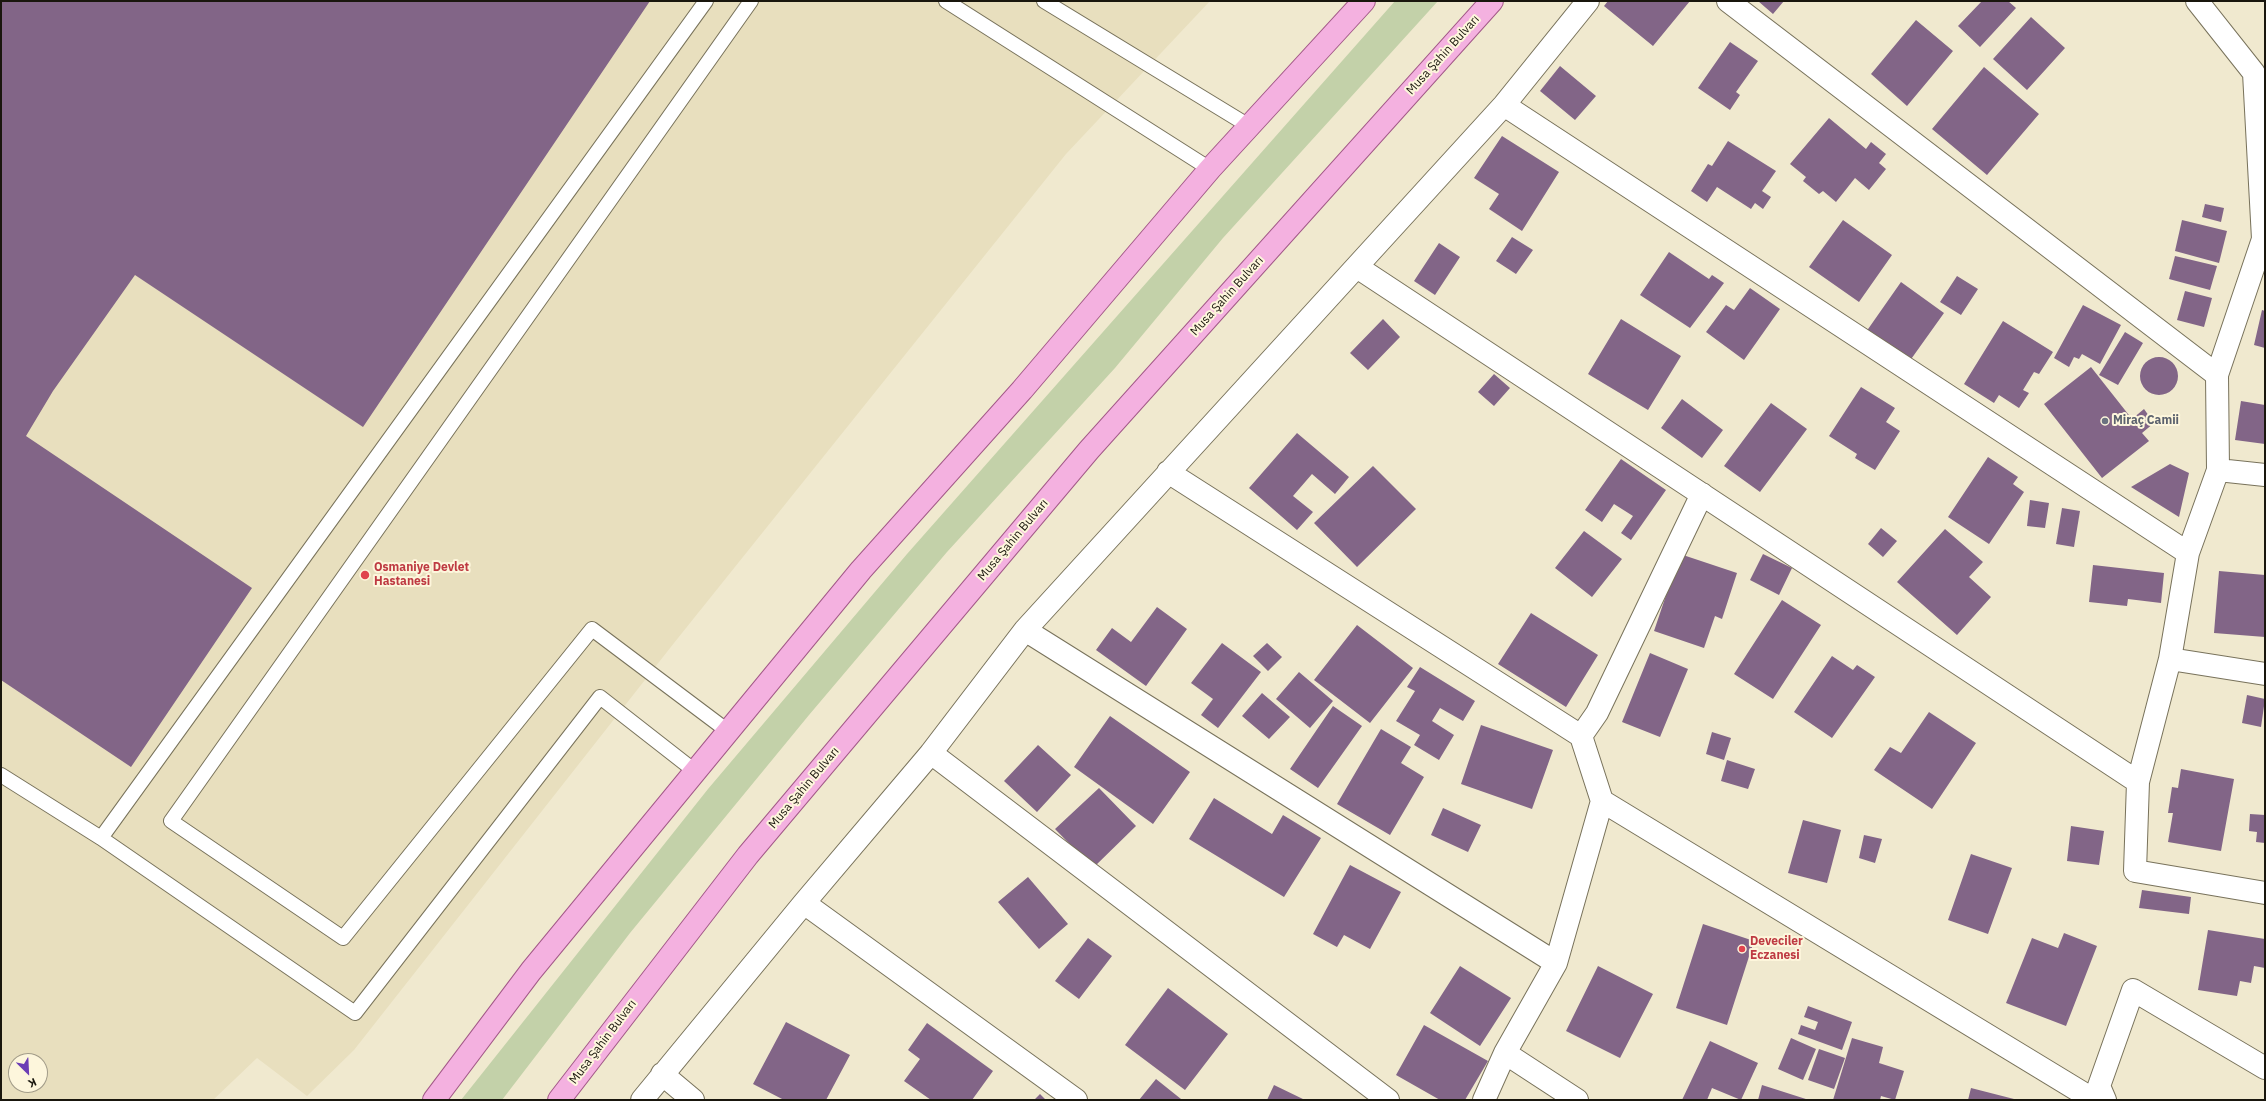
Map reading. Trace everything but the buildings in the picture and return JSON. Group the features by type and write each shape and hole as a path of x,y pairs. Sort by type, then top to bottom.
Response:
{"main road":[{"path":"434,1100 531,971 861,570 1022,390 1210,169 1364,1"},
{"name":"Musa Şahin Bulvarı","path":"559,1100 748,855 1084,456 1492,1"}],"street":[{"path":"642,1100 804,903 931,754 1025,630 1504,105 1588,1"},
{"path":"1728,1 2217,375"},
{"path":"2197,1 2254,73 2264,239 2217,375 2218,470 2188,553 2170,659 2138,782 2135,871 2265,893"},
{"path":"1504,105 2188,553"},
{"path":"1357,267 2138,782"},
{"path":"2218,470 2265,475"},
{"path":"1168,472 1580,736 1602,801 1556,963 1505,1053 1484,1100"},
{"path":"1580,736 1597,713 1702,494"},
{"path":"1025,630 1556,963"},
{"path":"2170,659 2265,674"},
{"path":"931,754 1388,1100"},
{"path":"1602,801 2094,1100"},
{"path":"804,903 1076,1100"},
{"path":"2105,1100 2099,1086 2134,990 2265,1068"},
{"path":"1505,1053 1577,1100"},
{"path":"662,1074 693,1100"}],"lane":[{"path":"101,838 706,1"},
{"path":"729,732 592,629 343,938 171,821 751,1"},
{"path":"946,1 1210,169"},
{"path":"1044,1 1249,126"},
{"path":"1,775 101,838 355,1013 600,697 696,772"}],"shaded area":[{"name":"Osmaniye Devlet Hastanesi","path":"1,1 1210,1 1066,154 674,643 354,1050 307,1096 257,1058 213,1100 1,1100"}],"green space":[{"path":"1395,1 1438,1 1223,238 1115,368 947,552 809,715 630,933 502,1100 461,1100 708,789 907,554"}],"place":[{"name":"Miraç Camii","path":"2105,421"},
{"name":"Osmaniye Devlet Hastanesi","path":"365,575"},
{"name":"Deveciler Eczanesi","path":"1742,949"}]}
